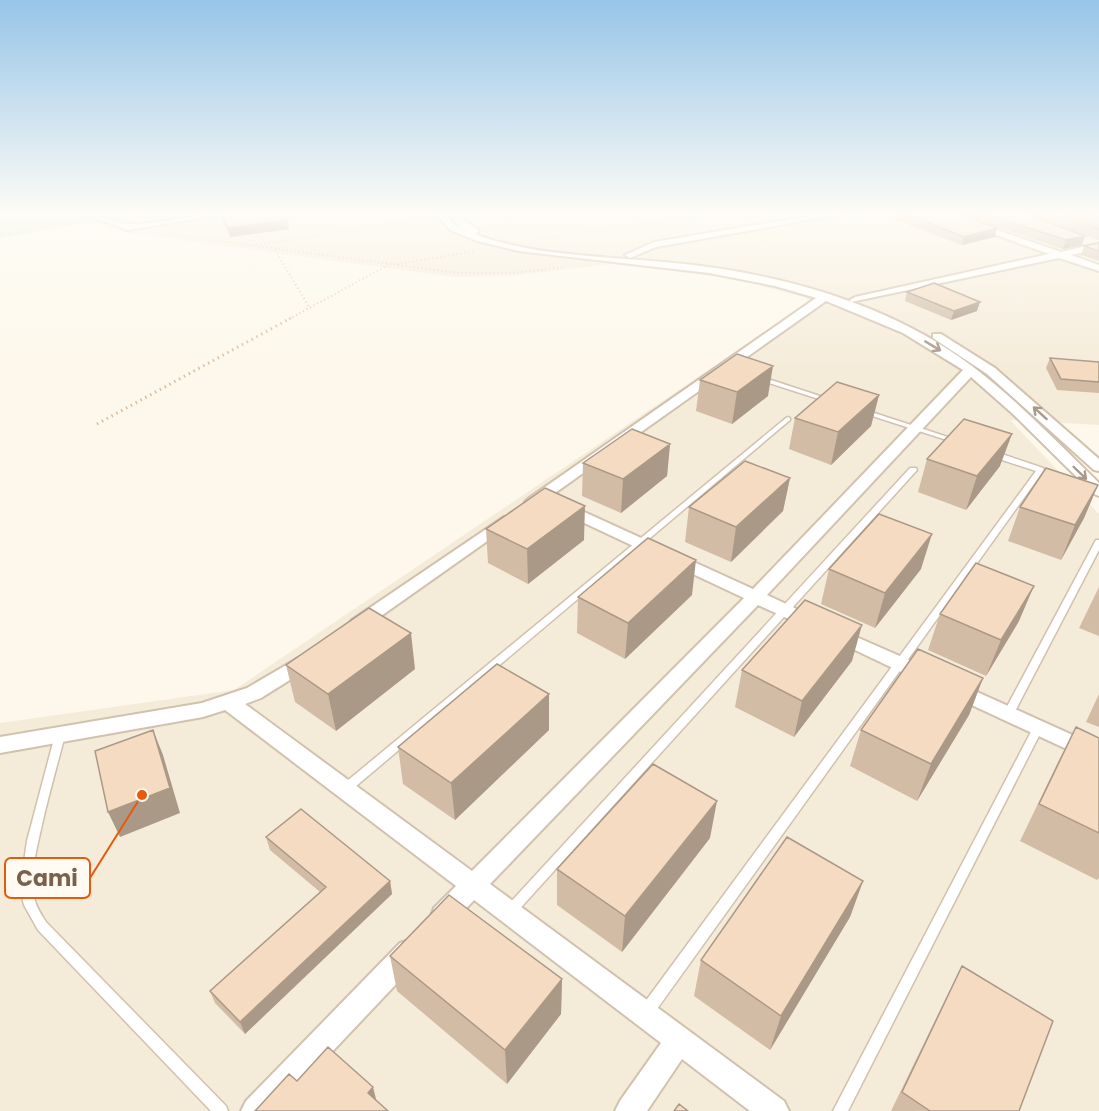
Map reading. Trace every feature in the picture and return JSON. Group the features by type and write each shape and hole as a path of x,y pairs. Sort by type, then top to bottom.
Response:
{"street":[{"path":"663,265 709,270 824,297 898,327 970,370 1099,491"},
{"path":"705,265 744,270 795,281 855,300 917,325 972,357 1009,385 1099,467"},
{"path":"855,300 1012,265"},
{"path":"347,632 540,497 730,369 824,297"},
{"path":"256,1111 472,885 755,597 970,370"},
{"path":"540,497 1099,756"},
{"path":"0,745 174,716 230,703 280,679 318,652"},
{"path":"230,703 774,1111"},
{"path":"630,1111 678,1040"}],"lane":[{"path":"758,378 837,403"},
{"path":"860,410 961,443"},
{"path":"345,789 788,418"},
{"path":"645,1014 1040,470 984,451"},
{"path":"509,913 913,470"},
{"path":"1008,714 1099,542"},
{"path":"840,1111 1038,728"},
{"path":"60,735 28,865 28,897 33,912 42,926 221,1111"}],"path":[{"path":"283,265 309,308"},
{"path":"97,424 388,265"},
{"path":"398,265 485,274 570,266"}],"shaded area":[{"path":"364,265 606,265 509,276 454,277"},
{"path":"620,265 1099,265 1099,425 1010,420 1099,514 1099,1111 0,1111 0,723 234,690 808,303 807,298 735,279"}],"building":[{"path":"934,283 980,302 954,311 907,292"},
{"path":"737,354 773,366 737,392 700,380"},
{"path":"1050,358 1099,362 1099,382 1061,379"},
{"path":"837,382 879,395 838,432 795,418"},
{"path":"964,419 1012,434 977,476 927,459"},
{"path":"632,429 670,444 623,479 583,463"},
{"path":"745,461 790,478 736,527 689,507"},
{"path":"1046,468 1098,485 1075,525 1020,507"},
{"path":"545,488 585,506 527,549 486,529"},
{"path":"879,514 932,534 885,593 829,569"},
{"path":"648,538 696,560 628,623 578,597"},
{"path":"976,563 1034,586 1001,640 940,614"},
{"path":"805,600 862,625 802,701 742,670"},
{"path":"369,608 411,633 328,694 286,665"},
{"path":"918,649 983,678 931,764 861,730"},
{"path":"497,664 549,694 451,783 398,747"},
{"path":"1076,727 1099,738 1099,833 1039,804"},
{"path":"153,730 170,788 108,812 95,751"},
{"path":"653,764 717,801 625,916 557,869"},
{"path":"301,809 390,881 240,1022 210,991 326,887 266,837"},
{"path":"787,837 863,881 781,1016 701,960"},
{"path":"449,895 562,979 505,1050 390,956"},
{"path":"962,966 1053,1021 1019,1111 930,1111 902,1092"},
{"path":"328,1047 373,1087 368,1093 388,1111 255,1111 289,1074 297,1081"},
{"path":"679,1104 688,1111 674,1111"}],"place":[{"name":"Cami","path":"142,795"}]}
